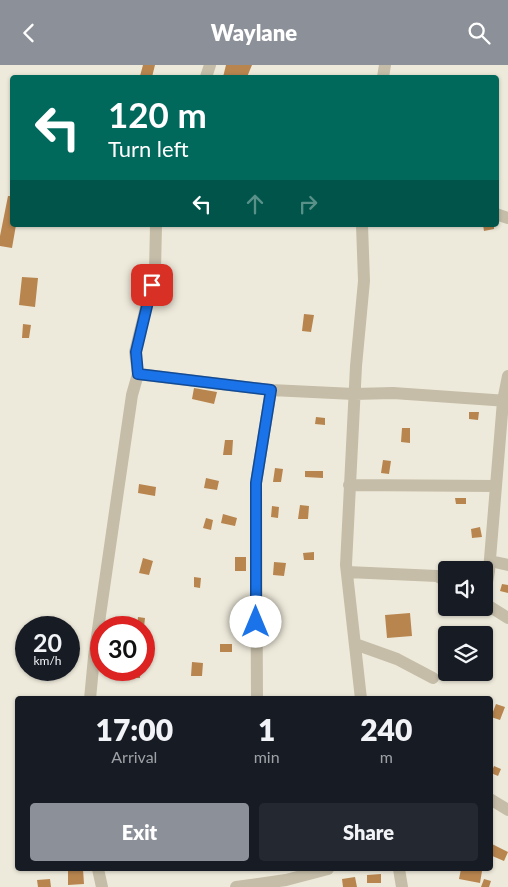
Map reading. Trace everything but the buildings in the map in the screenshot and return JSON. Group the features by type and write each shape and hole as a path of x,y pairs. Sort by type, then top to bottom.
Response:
{"street":[{"path":"90,696 120,472 132,395 138,374 136,352 155,271 156,227"},
{"path":"361,696 347,572 354,394 364,281 362,227"},
{"path":"138,374 271,390 354,394 393,393 505,401"},
{"path":"490,561 508,376"},
{"path":"257,696 256,483 271,390"},
{"path":"349,485 496,486"},
{"path":"493,562 508,565"},
{"path":"347,572 438,577"},
{"path":"493,609 508,618"},
{"path":"355,645 398,659 433,678"},
{"path":"493,801 508,811"},
{"path":"98,871 102,887"},
{"path":"236,887 319,871"},
{"path":"399,871 402,887"}],"route":[{"path":"152,285 136,352 138,374 271,390 256,483 256,622"}]}
